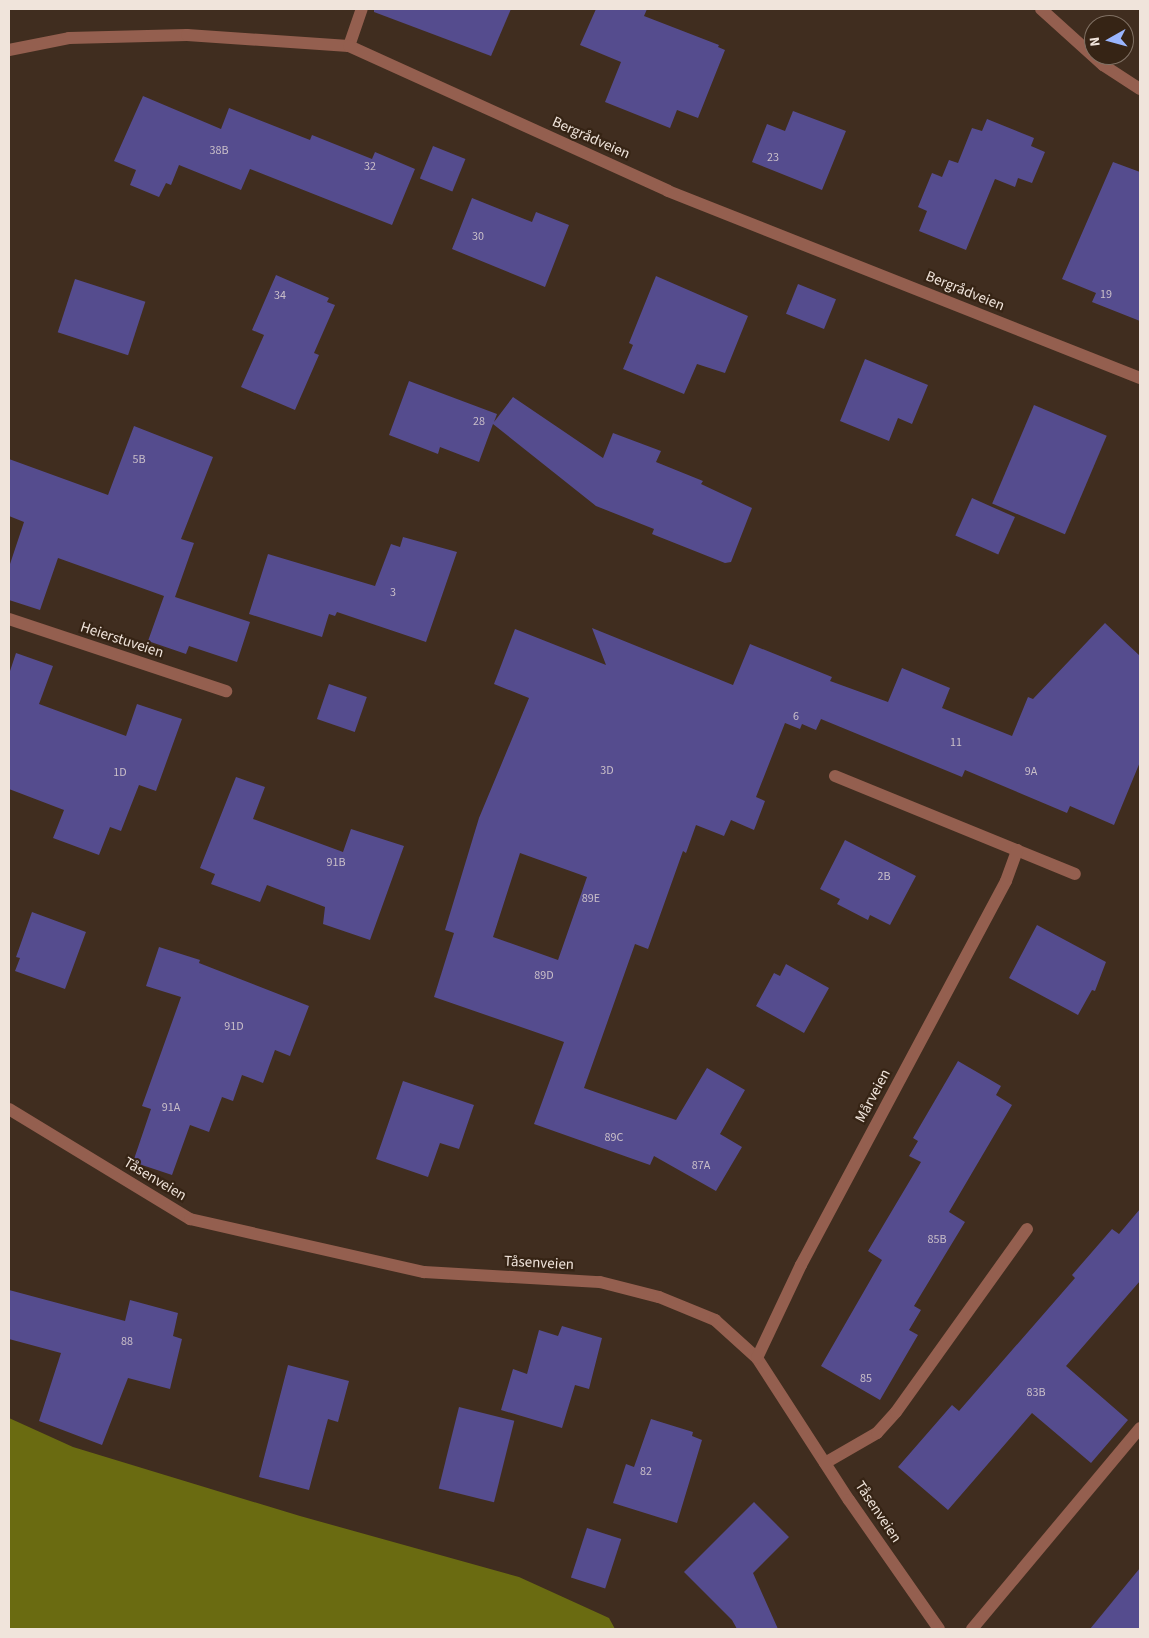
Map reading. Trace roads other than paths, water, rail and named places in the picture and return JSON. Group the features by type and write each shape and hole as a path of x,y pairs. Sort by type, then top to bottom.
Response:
{"street":[{"path":"349,46 362,9"},
{"path":"1041,9 1103,65 1140,89"},
{"name":"Bergrådveien","path":"9,50 69,38 187,35 349,46 668,191 1140,378"},
{"name":"Heierstuveien","path":"9,619 226,690"},
{"path":"835,776 1075,874"},
{"name":"Mårveien","path":"757,1358 801,1265 1006,882 1017,850"},
{"name":"Tåsenveien","path":"9,1109 190,1219 424,1272 600,1282 659,1297 715,1320 757,1358 825,1463 939,1629"},
{"path":"825,1463 877,1433 896,1412 1027,1229"},
{"path":"972,1629 1140,1428"}]}
